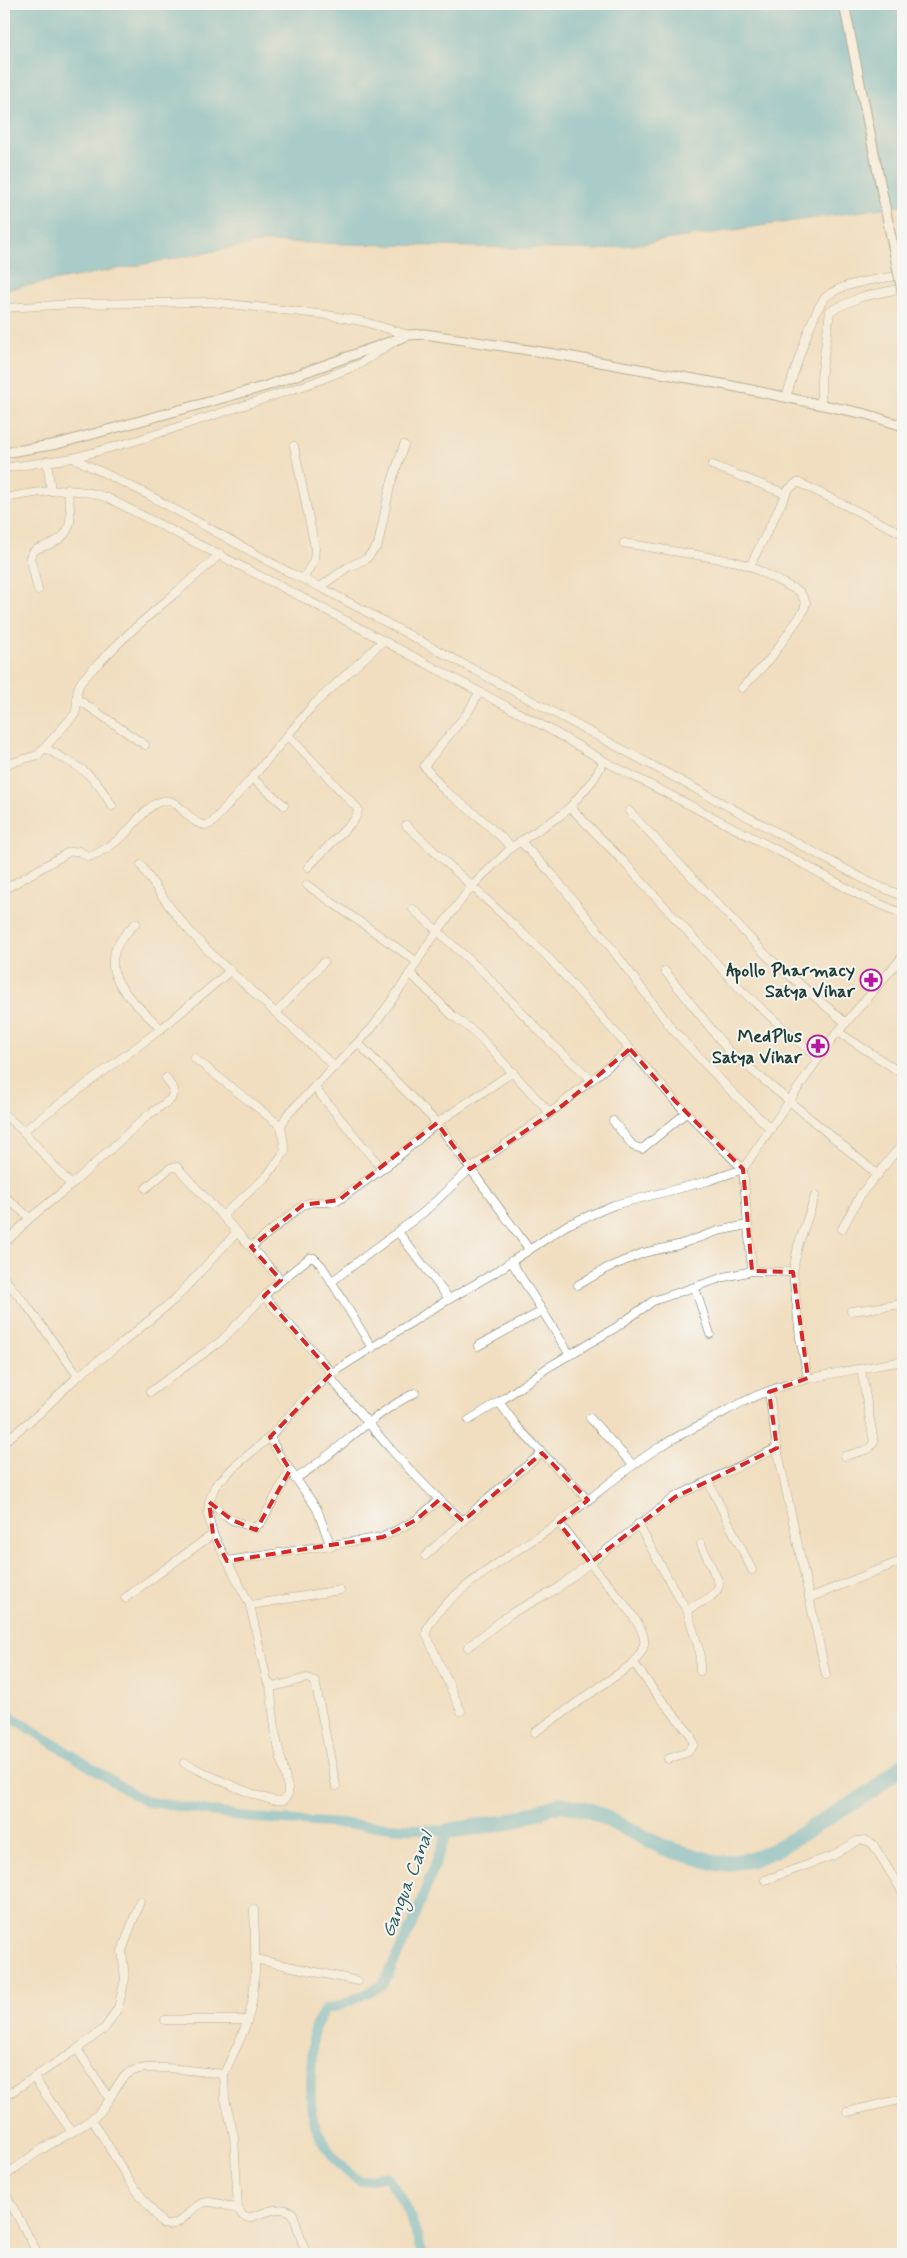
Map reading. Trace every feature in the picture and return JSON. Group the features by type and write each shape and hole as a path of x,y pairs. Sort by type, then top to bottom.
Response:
{"street":[{"path":"844,4 903,296"},
{"path":"786,397 811,323 826,297 854,282 903,275"},
{"path":"821,404 821,378 830,311 861,297 903,288"},
{"path":"4,308 83,304 212,302 327,315 361,321 404,336"},
{"path":"4,453 56,444 266,386 404,336 425,334 511,346 786,397 866,414 903,426"},
{"path":"4,468 73,458 138,440 312,383 360,364 404,336"},
{"path":"320,587 348,567 366,559 378,545 390,487 404,445"},
{"path":"294,446 315,548 314,560 302,579"},
{"path":"73,458 168,506 873,884 903,896"},
{"path":"47,461 51,491"},
{"path":"712,465 786,494"},
{"path":"750,566 786,494 796,483 805,484 903,534"},
{"path":"38,590 30,557 36,549 59,540 67,532 70,518 67,489"},
{"path":"4,498 67,489 91,492 108,498 220,554 549,729 604,761 796,860 860,896 903,914"},
{"path":"624,543 733,561 750,566 800,592 806,603 804,612 770,659 742,688"},
{"path":"4,765 30,758 45,748 71,720 77,707 77,691 83,680 122,638 191,581 220,554"},
{"path":"337,616 346,602"},
{"path":"5,890 68,852 78,851 89,857 95,855 123,836 142,815 160,801 168,800 174,803 199,824 211,824 313,705 383,641"},
{"path":"479,693 468,712 424,766 445,791 480,817 512,847"},
{"path":"76,698 144,745"},
{"path":"288,735 358,810 354,820 308,867"},
{"path":"45,748 88,773 100,786 112,806"},
{"path":"223,1216 267,1176 281,1158 285,1152 282,1126 287,1115 359,1044 372,1028 410,973 416,961 471,887 520,840 561,815 593,780 604,761"},
{"path":"252,778 284,805"},
{"path":"570,806 740,989 818,1059"},
{"path":"628,811 769,958 846,1023"},
{"path":"406,826 546,955 686,1113 743,1169 752,1271"},
{"path":"520,840 551,873 603,937 673,1030 732,1092 771,1128"},
{"path":"142,865 176,917 199,943 335,1067"},
{"path":"307,885 416,961"},
{"path":"414,909 508,997 549,1041 592,1080"},
{"path":"136,923 122,936 117,945 113,955 113,975 127,994 161,1029"},
{"path":"184,1763 252,1794 272,1800 284,1800 288,1794 276,1737 270,1685 266,1677 250,1605 213,1534 208,1514 209,1502 215,1486 234,1466 270,1438 330,1375 567,1225 614,1205 708,1181 743,1169 838,1032 903,956"},
{"path":"276,1013 324,962"},
{"path":"23,1131 161,1029 230,971"},
{"path":"665,971 719,1041 878,1175"},
{"path":"410,973 453,1016 476,1033 550,1113"},
{"path":"838,1032 903,1074"},
{"path":"359,1044 437,1123 528,1249"},
{"path":"331,1282 424,1212 470,1169 550,1113 630,1049"},
{"path":"194,1058 282,1126"},
{"path":"251,1247 302,1205 310,1202 332,1202 339,1200 382,1169 437,1123 512,1072"},
{"path":"4,1244 30,1218 71,1185 147,1116 171,1099 174,1090 166,1078"},
{"path":"315,1088 382,1169"},
{"path":"613,1121 632,1146 639,1149 646,1146 686,1113"},
{"path":"4,1114 23,1131 71,1185"},
{"path":"842,1229 861,1194 903,1143"},
{"path":"146,1188 175,1166 281,1280"},
{"path":"4,1196 30,1218"},
{"path":"808,1378 800,1338 793,1272 798,1246 816,1196"},
{"path":"578,1285 608,1268 644,1253 678,1245 718,1231 748,1225"},
{"path":"4,1442 41,1412 78,1376 175,1299 237,1232"},
{"path":"398,1232 449,1299"},
{"path":"150,1392 221,1341 281,1280 304,1260 314,1258 322,1266 372,1348"},
{"path":"511,1261 570,1355"},
{"path":"469,1420 499,1402 547,1368 616,1328 653,1301 724,1277 752,1271 793,1272"},
{"path":"4,1278 28,1307 78,1376"},
{"path":"694,1288 710,1334"},
{"path":"264,1296 403,1464 463,1521"},
{"path":"852,1311 903,1304"},
{"path":"478,1346 542,1311"},
{"path":"461,1711 427,1639 426,1628 474,1580 498,1561 559,1523 633,1464 664,1444 744,1401 808,1378 903,1361"},
{"path":"845,1456 869,1450 874,1442 861,1369"},
{"path":"769,1392 777,1448 826,1675"},
{"path":"295,1479 324,1459 368,1422 415,1393"},
{"path":"499,1402 519,1429 588,1500"},
{"path":"590,1418 633,1464"},
{"path":"270,1438 295,1479 317,1509 330,1547"},
{"path":"468,1647 510,1614 555,1590 675,1497 777,1448"},
{"path":"425,1556 542,1453"},
{"path":"209,1502 232,1520 255,1528 262,1521 290,1470"},
{"path":"708,1481 752,1570"},
{"path":"226,1561 293,1550 330,1547 383,1537 416,1520 439,1500"},
{"path":"535,1732 634,1663 644,1647 642,1632 635,1620 559,1523"},
{"path":"638,1524 676,1594 687,1610 700,1653 700,1671"},
{"path":"125,1598 213,1534"},
{"path":"687,1610 715,1593 719,1588 719,1583 702,1544"},
{"path":"809,1598 903,1560"},
{"path":"250,1605 340,1590"},
{"path":"634,1663 690,1734 694,1744 688,1752 668,1759"},
{"path":"270,1685 278,1687 307,1678 315,1682 336,1786"},
{"path":"765,1880 832,1856 857,1841 865,1840 873,1844 903,1893"},
{"path":"4,2098 77,2049 110,2023 118,2008 125,1979 122,1951 140,1901"},
{"path":"254,1910 255,1959 252,2002 224,2074 225,2098 236,2150 238,2209 243,2216 248,2218 282,2209 289,2210 293,2214 306,2254"},
{"path":"255,1959 358,1981"},
{"path":"165,2020 246,2020"},
{"path":"77,2049 108,2098"},
{"path":"4,2177 39,2151 92,2119 105,2106 108,2098 125,2076 141,2069 224,2074"},
{"path":"34,2078 72,2132"},
{"path":"847,2112 903,2099"},
{"path":"92,2119 130,2182 163,2224 170,2226 176,2224 203,2203 213,2203 238,2209"},
{"path":"4,2191 38,2254"},
{"path":"898,2254 903,2252"}],"highlighted area":[{"path":"630,1049 675,1101 743,1169 752,1271 793,1272 808,1378 769,1392 777,1448 675,1497 590,1563 559,1523 588,1500 542,1453 463,1521 439,1500 416,1520 383,1537 331,1547 227,1561 213,1534 209,1502 232,1520 256,1530 290,1470 270,1437 332,1373 264,1296 281,1280 251,1247 303,1205 339,1200 437,1123 470,1169 563,1105"}],"water":[{"path":"4,4 903,4 903,205 598,250 264,242 4,290"}],"waterway":[{"name":"Gangua Canal","path":"4,1712 144,1801 253,1818 448,1831 411,1927 383,1985 342,2005 325,2009 314,2033 312,2059 312,2115 322,2139 338,2163 360,2181 387,2176 408,2210 423,2254"},
{"path":"448,1831 508,1822 561,1804 589,1810 665,1848 720,1864 749,1860 775,1850 871,1792 903,1765"}],"place":[{"name":"Apollo Pharmacy Satya Vihar","path":"871,980"},
{"name":"MedPlus Satya Vihar","path":"818,1046"}]}
